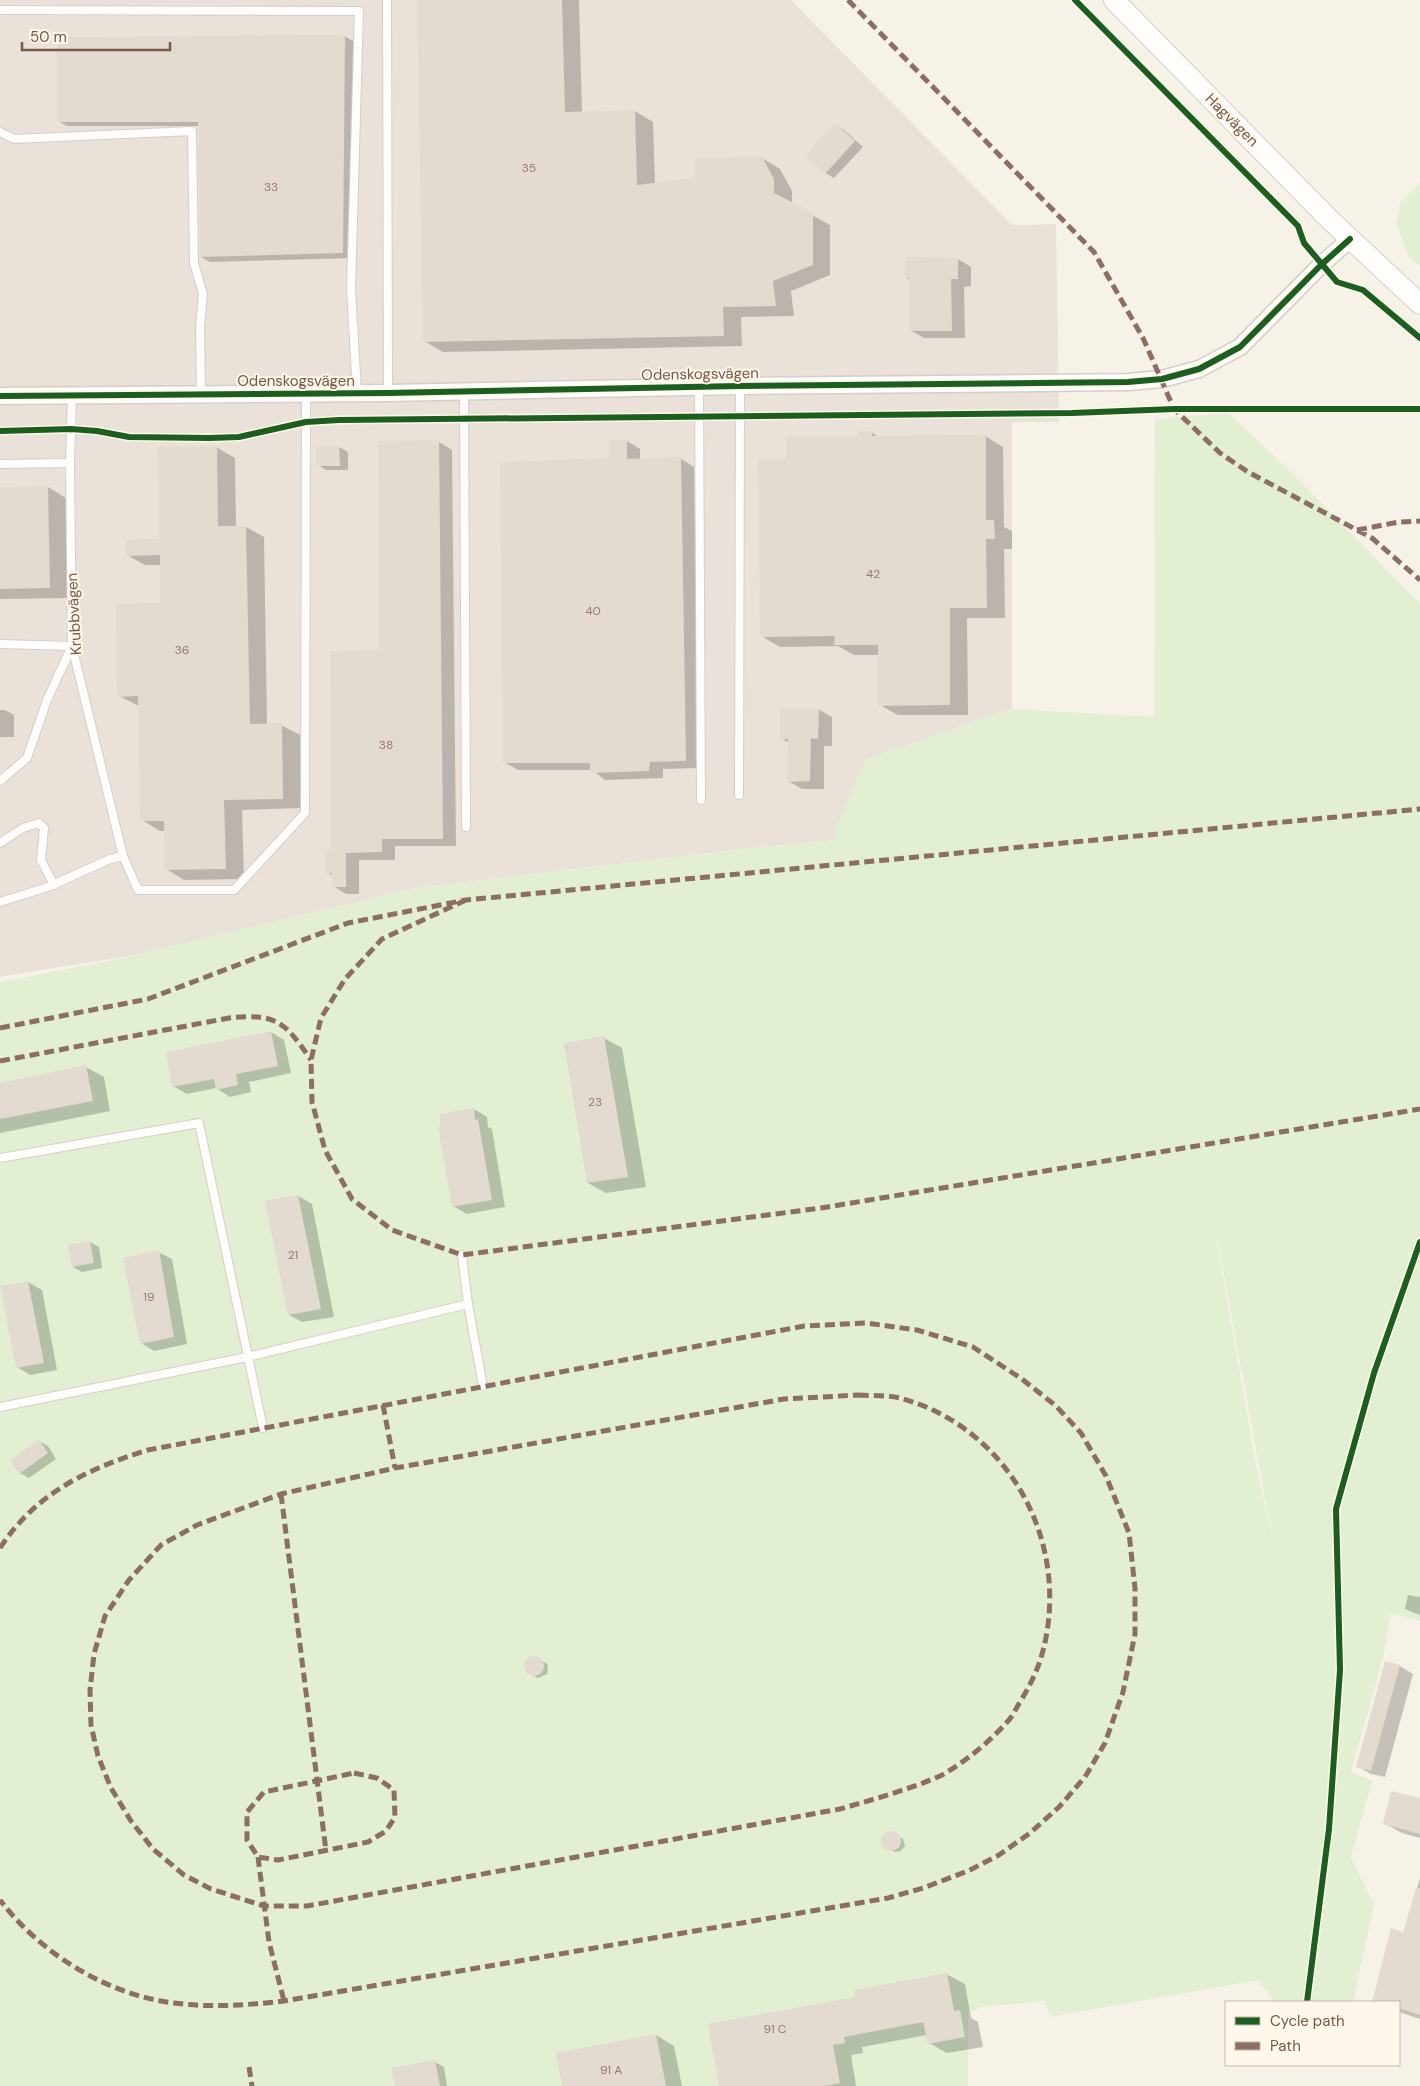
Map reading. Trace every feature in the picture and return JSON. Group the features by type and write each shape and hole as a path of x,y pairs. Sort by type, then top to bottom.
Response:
{"street":[{"name":"Hagvägen","path":"1122,5 1350,239"},
{"name":"Odenskogsvägen","path":"0,396 388,393 740,386 1128,382 1162,379 1199,369 1240,347 1322,264 1350,239"},
{"path":"1350,239 1420,304"}],"lane":[{"path":"387,0 388,393"},
{"path":"0,10 359,11 351,290 357,393"},
{"path":"0,132 14,139 192,131 194,263 203,294 200,328 201,394"},
{"path":"739,795 740,386"},
{"path":"699,387 701,800"},
{"path":"464,391 466,827"},
{"name":"Krubbvägen","path":"72,395 70,463 72,646 123,856 138,890 234,890 305,813 306,394"},
{"path":"0,464 70,463"},
{"path":"0,644 72,646 47,700 27,758 0,781"},
{"path":"0,843 23,828 40,823 44,828 41,860 54,885"},
{"path":"0,902 54,885 110,859 123,856"},
{"path":"0,1158 199,1122 263,1428"},
{"path":"462,1255 468,1304 483,1386"},
{"path":"0,1407 248,1358 468,1304"}],"shaded area":[{"path":"0,0 791,0 1012,225 1056,224 1059,422 1012,422 1012,709 866,759 836,840 751,848 416,888 135,955 0,977"}],"green space":[{"path":"1420,183 1420,266 1409,257 1397,224 1400,203"},
{"path":"1228,413 1288,469 1420,604 1420,1621 1391,1613 1383,1658 1351,1772 1372,1781 1351,1857 1374,1905 1353,2001 1274,2001 1258,1980 1050,2017 1045,2001 981,2007 968,2013 968,2085 966,2086 0,2086 0,982 118,959 416,888 751,848 836,840 836,829 866,759 1012,709 1154,717 1155,419","holes":["1217,1242 1218,1242 1273,1543 1256,1465"]}],"building":[{"path":"417,0 562,0 565,112 635,110 637,185 695,178 695,158 762,157 774,179 774,193 813,213 813,265 773,281 776,306 723,307 724,336 423,342"},
{"path":"345,35 343,253 200,257 198,122 57,122 57,37"},
{"path":"835,123 855,141 825,174 805,156"},
{"path":"905,257 958,258 958,279 951,279 952,331 909,331 909,278 905,279"},
{"path":"858,431 872,431 872,436 986,435 986,520 994,520 995,539 986,539 987,608 950,608 950,705 878,706 878,645 834,645 835,636 760,637 758,459 786,459 786,436 858,436"},
{"path":"439,440 443,839 382,839 382,852 346,853 346,887 332,887 332,873 326,873 325,850 331,850 330,651 379,650 378,441"},
{"path":"609,440 627,440 627,459 681,457 686,761 650,762 649,771 590,773 590,763 503,763 500,462 609,458"},
{"path":"217,446 218,526 246,526 250,724 282,723 283,799 224,800 226,869 165,870 164,821 140,821 138,696 117,697 116,604 160,603 160,555 126,556 126,540 159,539 158,447"},
{"path":"316,446 339,446 340,466 316,466"},
{"path":"48,486 50,588 0,589 0,487"},
{"path":"780,708 819,708 818,739 811,738 810,781 787,782 788,739 780,739"},
{"path":"271,1031 278,1066 236,1074 238,1085 216,1090 214,1079 172,1087 166,1052"},
{"path":"604,1036 628,1177 587,1183 564,1043"},
{"path":"86,1065 93,1101 0,1119 0,1083"},
{"path":"474,1108 475,1120 478,1119 492,1200 452,1207 438,1126 441,1126 439,1114"},
{"path":"298,1195 321,1309 288,1315 265,1201"},
{"path":"90,1241 94,1263 72,1267 68,1245"},
{"path":"159,1250 174,1337 140,1344 123,1258"},
{"path":"28,1281 44,1363 16,1368 0,1286"},
{"path":"39,1440 48,1453 19,1474 10,1460"},
{"path":"534,1656 541,1659 544,1666 541,1673 534,1676 527,1673 524,1666 527,1659"},
{"path":"1385,1661 1400,1665 1371,1771 1356,1767"},
{"path":"1391,1791 1420,1798 1420,1834 1383,1824"},
{"path":"891,1831 898,1834 901,1841 898,1848 891,1851 884,1848 881,1841 884,1834"},
{"path":"1416,1888 1420,1888 1420,2015 1400,2008 1400,2001 1372,2001 1391,1928 1403,1932"},
{"path":"947,1973 954,2011 960,2010 965,2037 928,2044 923,2022 844,2037 845,2043 833,2045 840,2083 824,2086 719,2086 708,2024 855,1997 854,1990"},
{"path":"656,2034 666,2086 562,2086 556,2053"},
{"path":"435,2060 440,2086 395,2086 391,2068"}],"marked path":[{"path":"848,0 1094,252 1143,338 1174,409 1220,453 1248,472 1372,538 1420,580"},
{"path":"1357,530 1399,522 1420,521"},
{"path":"0,1028 148,999 348,923 466,900 1420,809"},
{"path":"466,900 382,939 345,979 321,1018 311,1060 312,1102 325,1150 352,1199 392,1230 462,1255 821,1208 1420,1109"},
{"path":"0,1061 229,1018 245,1017 258,1017 278,1023 294,1037 311,1060"},
{"path":"0,1548 30,1512 65,1486 104,1466 148,1450 804,1326 866,1323 917,1330 973,1347 1022,1379 1056,1406 1081,1433 1106,1476 1129,1533 1135,1588 1135,1634 1123,1692 1105,1743 1085,1777 1059,1807 1030,1833 999,1855 968,1871 923,1888 888,1898 284,2001 216,2006 188,2005 149,1998 124,1991 100,1981 55,1954 16,1919 0,1900"},
{"path":"859,1395 900,1398 936,1411 967,1431 994,1455 1016,1484 1033,1516 1044,1551 1049,1587 1048,1625 1042,1656 1035,1674 1008,1721 979,1749 941,1775 903,1790 840,1809 307,1906 264,1906 211,1889 184,1875 153,1849 131,1821 111,1788 98,1756 91,1725 90,1690 94,1654 105,1616 129,1580 161,1545 197,1525 281,1494 395,1468 784,1399 859,1395"},
{"path":"383,1405 395,1468"},
{"path":"281,1494 326,1851"},
{"path":"354,1773 377,1778 394,1790 395,1817 386,1831 368,1842 278,1860 258,1857 247,1840 247,1812 264,1792 354,1773"},
{"path":"258,1857 269,1942 284,2001"},
{"path":"249,2067 252,2086"}],"cycle path":[{"path":"1075,0 1298,226 1304,243 1337,282 1363,290 1420,338"},
{"path":"0,396 388,393 740,386 1128,382 1162,379 1199,369 1240,347 1322,264 1350,239"},
{"path":"0,431 71,429 97,431 129,437 209,438 239,437 306,422 339,420 1072,413 1174,409 1420,409"},
{"path":"1307,2001 1329,1829 1340,1670 1336,1509 1374,1373 1420,1242"}]}
